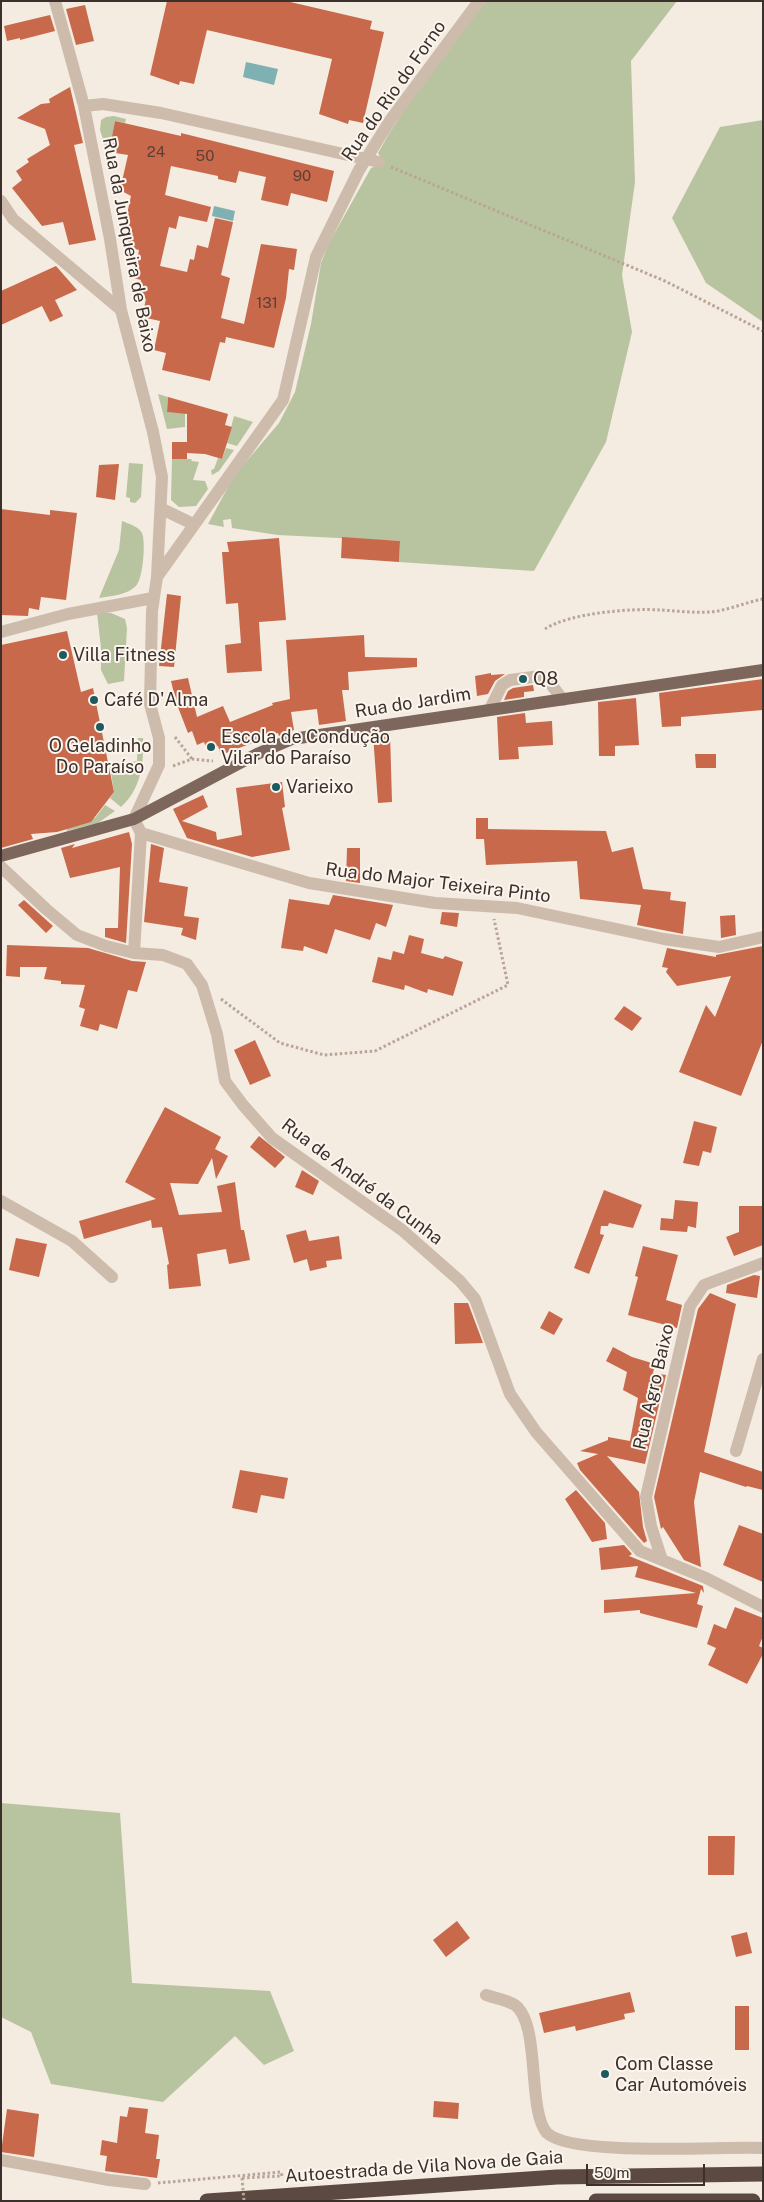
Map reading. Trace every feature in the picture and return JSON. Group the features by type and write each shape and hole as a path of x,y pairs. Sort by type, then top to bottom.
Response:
{"highway":[{"name":"Autoestrada de Vila Nova de Gaia","path":"207,2201 548,2177 642,2174 763,2174"},
{"path":"596,2201 752,2201"}],"main road":[{"name":"Rua do Jardim","path":"1,856 134,819 257,754 292,739 763,670"}],"street":[{"name":"Rua da Junqueira de Baixo","path":"55,1 84,106 110,239 121,310 153,432 162,477 162,509 157,577 153,598 150,704 159,738 157,772 134,819"},
{"name":"Rua do Rio do Forno","path":"157,577 282,400 316,258 365,160 391,119 479,1"},
{"path":"84,106 104,104 161,113 379,162"},
{"path":"1,202 13,219 121,310"},
{"path":"162,509 193,524"},
{"path":"1,632 68,614 153,598"},
{"path":"490,709 502,685 510,680 541,676 553,683 563,700"},
{"path":"134,819 141,833 134,953"},
{"name":"Rua do Major Teixeira Pinto","path":"141,833 309,883 435,903 518,908 664,939 719,947 763,937"},
{"name":"Rua de André da Cunha","path":"1,867 77,935 106,946 134,953 163,956 187,964 202,985 217,1034 225,1080 244,1105 272,1138 402,1230 460,1281 476,1299 510,1394 536,1432 640,1551 706,1578 763,1607"},
{"path":"1,1201 72,1241 112,1277"},
{"name":"Rua Agro Baixo","path":"662,1560 650,1526 646,1497 690,1306 704,1285 763,1263"},
{"path":"736,1450 763,1359"},
{"path":"486,1995 516,2006 528,2026 540,2118 548,2133 569,2142 606,2147 763,2148"},
{"path":"1,2160 109,2180 145,2184"}],"path":[{"path":"379,162 665,281 763,331"},
{"path":"545,629 556,622 597,615 659,610 688,613 718,611 763,599"},
{"path":"157,772 192,759 175,736"},
{"path":"202,985 280,1044 324,1055 375,1051 508,985 492,906"},
{"path":"145,2184 281,2172 282,2176 242,2178 244,2201"}],"green space":[{"path":"486,1 677,1 631,61 635,182 622,275 632,332 606,442 534,571 399,562 400,541 278,535 232,528 231,519 223,520 224,527 208,524 234,476 279,423 295,392 311,324 321,263 328,245 371,168 377,166 381,158 378,153 402,113"},
{"path":"114,116 126,119 125,123 115,121 110,149 106,148 100,130 101,120"},
{"path":"763,120 763,322 706,283 672,218 720,127"},
{"path":"158,394 168,397 167,412 185,413 185,427 167,429"},
{"path":"234,416 253,422 237,446 227,443"},
{"path":"226,448 234,450 219,471 212,475 211,470 214,469 218,458 222,459"},
{"path":"172,459 191,459 192,461 199,462 193,480 205,481 208,489 196,506 179,507 171,500"},
{"path":"129,463 143,464 141,497 135,503 130,502 130,498 126,497"},
{"path":"122,521 136,527 142,533 144,552 140,576 136,586 132,589 119,595 99,598 119,550"},
{"path":"97,613 111,613 125,619 127,628 124,681 108,684 101,670 101,648"},
{"path":"138,738 143,738 140,776 133,792 121,807 110,798 114,792 110,767 137,761"},
{"path":"105,805 115,811 98,823 67,831 66,826 95,818"},
{"path":"1,1803 120,1813 132,1983 270,1991 294,2051 264,2065 235,2036 163,2102 51,2084 31,2032 1,2017"}],"water":[{"path":"246,62 278,69 274,85 243,77"},
{"path":"214,206 235,211 233,221 212,216"}],"building":[{"path":"167,1 286,1 372,21 370,29 384,32 363,123 349,120 348,124 319,114 332,59 207,30 194,84 180,81 179,85 150,75"},
{"path":"85,5 94,41 76,45 66,9"},
{"path":"50,15 55,31 20,40 20,38 7,41 4,26"},
{"path":"70,87 83,143 74,145 96,240 69,245 63,222 42,226 12,188 22,180 16,171 29,162 27,159 50,145 45,129 17,118 41,104 50,103 49,99"},
{"path":"115,121 181,136 181,133 334,171 327,202 291,193 288,206 261,200 266,177 239,171 236,183 218,179 218,176 171,166 165,195 211,207 207,222 179,216 176,229 169,227 160,266 187,272 190,259 194,260 197,245 208,248 215,218 233,222 221,275 230,278 221,318 244,324 261,244 297,249 294,270 289,269 286,298 274,348 226,337 225,343 220,342 210,381 162,370 166,353 154,350 160,321 142,317 146,299 137,297 141,280 134,278 139,250 127,247 131,230 124,228 131,196 120,190 128,155 109,152"},
{"path":"56,266 77,290 55,300 63,316 50,322 42,306 1,325 1,291"},
{"path":"168,397 228,414 225,425 232,427 222,459 205,454 187,453 187,459 172,459 172,442 187,442 187,414 167,412"},
{"path":"119,464 115,500 96,497 99,465"},
{"path":"1,509 50,515 50,510 77,513 66,600 41,597 39,610 29,608 28,616 1,615"},
{"path":"342,537 400,541 399,562 341,558"},
{"path":"279,538 286,620 259,622 262,671 227,673 225,645 241,643 238,603 226,604 222,552 229,552 227,542"},
{"path":"167,594 181,596 174,667 159,666"},
{"path":"67,631 81,692 93,688 114,792 91,822 57,832 31,834 33,839 1,848 1,645"},
{"path":"364,635 365,657 417,658 417,667 348,672 349,690 342,690 346,721 319,725 317,709 291,712 294,730 279,736 278,733 221,755 218,746 207,750 204,742 197,745 192,731 188,733 176,702 171,681 188,678 197,717 223,706 230,722 273,705 272,703 290,699 286,640"},
{"path":"491,673 491,675 505,674 495,681 488,694 477,696 475,676"},
{"path":"763,679 763,710 681,717 681,726 662,727 659,693"},
{"path":"533,685 534,691 524,692 524,697 504,700 508,691 513,688"},
{"path":"636,698 639,745 615,746 615,756 599,756 598,702"},
{"path":"525,713 526,723 552,721 553,745 518,747 519,759 499,760 497,717"},
{"path":"390,733 392,802 378,803 373,735"},
{"path":"695,754 716,754 716,768 696,768"},
{"path":"282,782 285,807 282,808 290,850 252,857 187,838 173,809 203,795 208,807 182,821 216,832 217,840 242,835 236,788"},
{"path":"476,818 488,818 488,829 606,831 612,852 633,847 643,889 671,892 670,900 686,902 683,934 637,925 641,905 580,899 577,861 486,865 484,839 476,839"},
{"path":"129,832 132,844 126,943 105,937 105,928 118,928 120,867 70,878 61,848 75,844 72,848"},
{"path":"151,844 164,848 159,882 188,887 184,916 199,918 196,940 181,935 183,928 144,922"},
{"path":"347,848 360,848 360,883 346,881"},
{"path":"333,895 393,905 386,927 376,923 370,940 335,929 327,954 304,946 303,951 281,948 289,899 329,905"},
{"path":"24,900 53,926 46,933 18,905"},
{"path":"442,912 459,913 457,927 440,924"},
{"path":"735,915 736,935 721,938 720,916"},
{"path":"409,935 424,939 421,953 443,959 445,956 463,962 453,996 428,989 427,993 405,985 404,990 372,982 378,957 391,960 393,951 404,954"},
{"path":"7,945 88,948 132,961 146,962 137,992 128,990 117,1029 100,1024 98,1031 80,1026 85,1009 79,1007 85,985 61,984 61,981 44,979 47,967 20,967 20,977 6,976"},
{"path":"763,946 763,1040 741,1096 679,1072 706,1005 715,1017 731,976 677,986 666,972 668,968 662,967 667,948 716,957 716,955"},
{"path":"624,1006 642,1018 632,1031 614,1019"},
{"path":"255,1040 271,1076 250,1085 234,1050"},
{"path":"165,1107 221,1137 215,1149 228,1156 216,1179 212,1158 198,1184 170,1183 179,1215 222,1212 217,1186 235,1182 241,1230 244,1230 250,1260 229,1264 226,1249 197,1254 201,1286 169,1289 167,1265 169,1264 162,1227 152,1228 151,1220 84,1239 79,1221 156,1199 125,1182"},
{"path":"694,1121 717,1127 711,1153 703,1151 699,1166 683,1163"},
{"path":"259,1136 285,1157 275,1168 250,1147"},
{"path":"302,1170 319,1181 313,1195 295,1187"},
{"path":"604,1190 642,1205 633,1228 609,1223 608,1226 601,1226 600,1234 604,1235 589,1274 574,1268"},
{"path":"675,1200 698,1202 696,1228 688,1226 687,1232 660,1230 661,1218 673,1219"},
{"path":"739,1206 763,1206 763,1245 734,1256 726,1237 739,1232"},
{"path":"306,1230 309,1241 339,1236 342,1259 326,1261 327,1267 310,1271 307,1259 294,1263 286,1235"},
{"path":"16,1238 47,1244 39,1277 9,1270"},
{"path":"643,1246 678,1255 666,1300 682,1305 677,1328 628,1315 638,1277 635,1276"},
{"path":"754,1275 760,1276 757,1298 726,1293 727,1285"},
{"path":"710,1293 736,1304 704,1452 763,1472 763,1490 746,1487 700,1472 694,1502 701,1567 684,1560 663,1527 661,1529 654,1497 698,1309"},
{"path":"454,1303 468,1303 483,1343 455,1344"},
{"path":"549,1311 563,1319 554,1335 540,1328"},
{"path":"613,1347 632,1357 655,1364 653,1373 666,1375 645,1464 607,1456 639,1492 643,1527 647,1541 644,1543 580,1470 577,1463 598,1454 580,1451 608,1440 608,1437 630,1441 638,1398 623,1390 627,1372 606,1361"},
{"path":"240,1470 288,1478 284,1499 261,1495 257,1513 232,1508"},
{"path":"576,1490 605,1523 607,1539 592,1542 565,1499"},
{"path":"739,1525 763,1534 763,1582 723,1565"},
{"path":"624,1545 632,1554 629,1556 703,1586 704,1593 701,1589 697,1604 703,1606 697,1628 640,1613 640,1610 604,1613 604,1600 696,1593 635,1577 638,1566 601,1570 599,1548"},
{"path":"735,1607 763,1618 763,1636 759,1646 763,1648 763,1654 747,1684 708,1665 716,1648 707,1644 714,1624 726,1629"},
{"path":"708,1836 735,1836 734,1875 708,1875"},
{"path":"457,1921 470,1938 446,1957 433,1940"},
{"path":"747,1932 752,1953 736,1957 731,1936"},
{"path":"630,1992 635,2012 624,2014 625,2019 576,2031 575,2026 544,2033 539,2013"},
{"path":"735,2006 749,2006 749,2050 735,2050"},
{"path":"434,2101 459,2103 458,2119 433,2117"},
{"path":"129,2107 148,2109 145,2133 159,2135 156,2159 160,2159 157,2178 105,2171 107,2156 100,2155 102,2140 117,2143 120,2116 127,2117"},
{"path":"7,2109 39,2114 34,2157 1,2152"}],"place":[{"name":"Villa Fitness","path":"63,655"},
{"name":"Q8","path":"523,679"},
{"name":"Café D'Alma","path":"94,700"},
{"name":"O Geladinho Do Paraíso","path":"100,727"},
{"name":"Escola de Condução Vilar do Paraíso","path":"211,747"},
{"name":"Varieixo","path":"276,787"},
{"name":"Com Classe Car Automóveis","path":"605,2074"}]}
